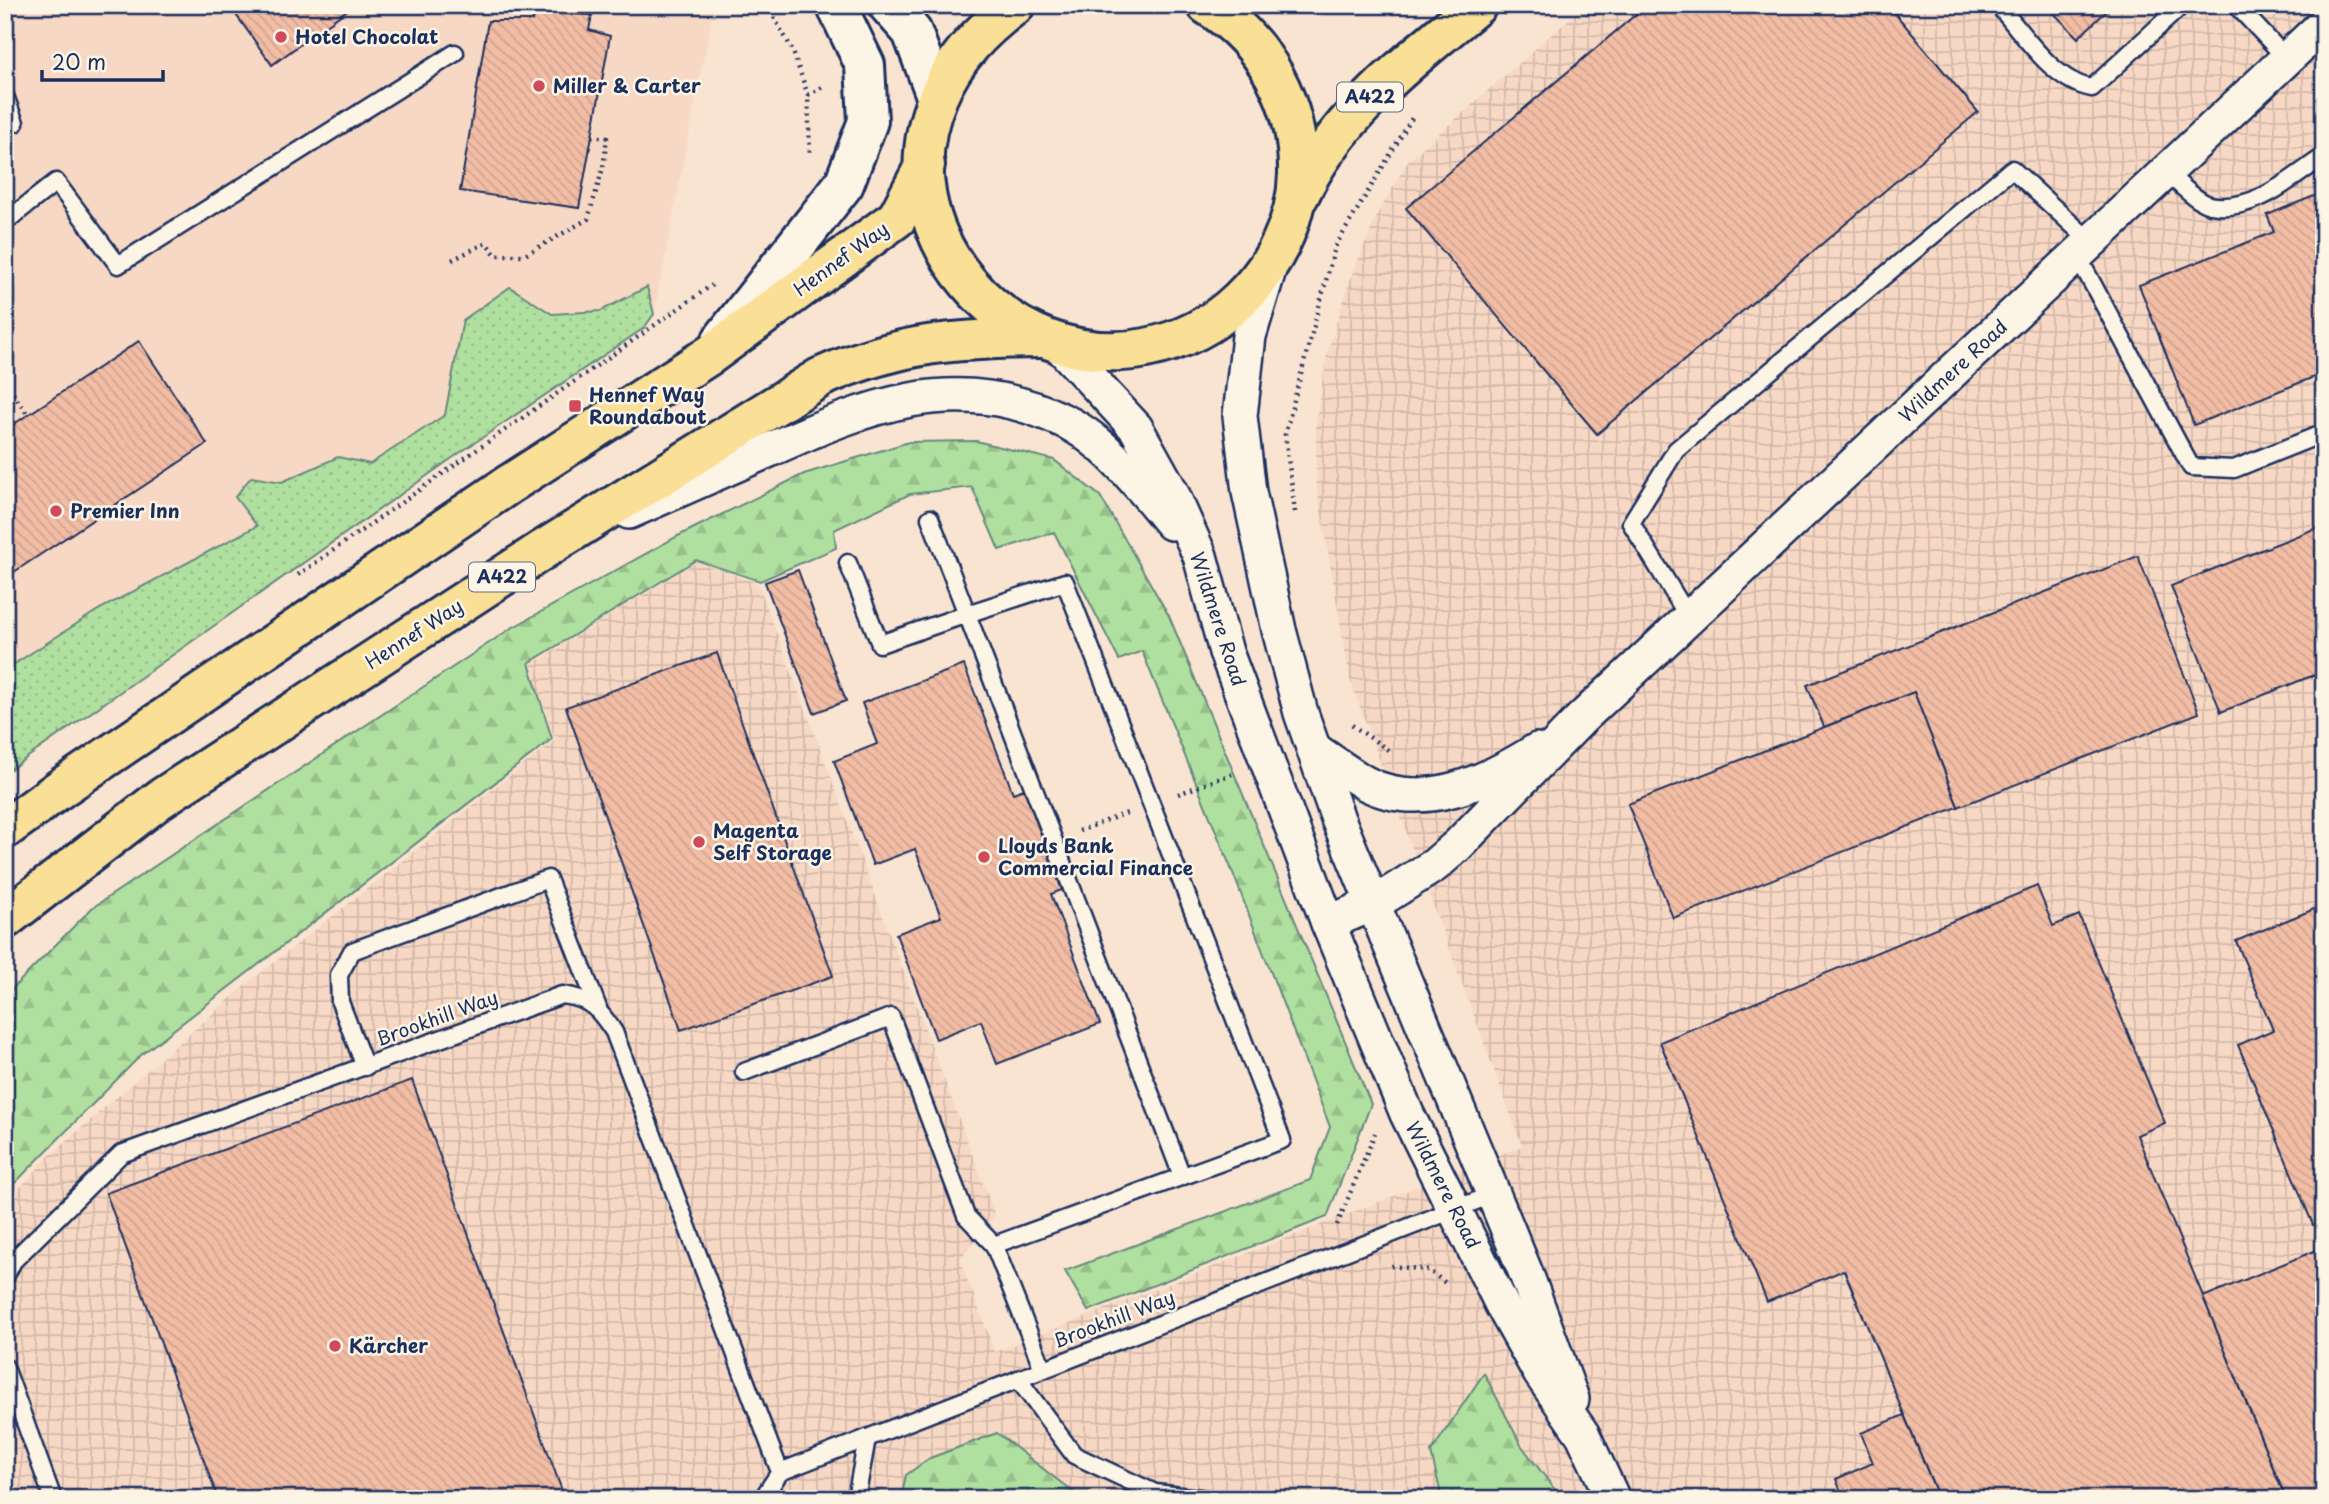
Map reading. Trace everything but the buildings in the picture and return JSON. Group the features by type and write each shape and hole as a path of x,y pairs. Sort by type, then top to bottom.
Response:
{"highway":[{"path":"1015,5 984,29 956,61 937,99 928,132 925,165 928,202 935,226 956,270 980,298 1009,321 1050,341 1093,351 1129,351 1176,339 1199,330 1228,310 1255,285 1275,255 1292,212 1298,176 1289,105 1274,72 1253,43 1227,18 1207,5"},
{"name":"A422","path":"1292,212 1314,166 1355,112 1477,5"},
{"name":"Hennef Way","path":"5,829 64,786 508,485 710,355 897,218 925,165"},
{"name":"Hennef Way","path":"5,919 160,799 541,551 780,400 862,359 948,340 1050,341"}],"street":[{"path":"710,355 844,184 868,121 865,65 836,5"},
{"path":"888,5 912,32 937,99"},
{"name":"Wildmere Road","path":"1328,923 1375,903 1435,865 1458,845 1582,718 2324,24"},
{"name":"Wildmere Road","path":"1275,255 1258,299 1242,375 1242,452 1279,630 1301,713 1338,819 1375,903 1548,1327 1583,1435 1612,1499"},
{"name":"Wildmere Road","path":"1050,341 1136,428 1171,491 1200,556 1226,652 1328,923 1407,1114 1453,1210 1534,1361 1583,1435"},
{"path":"541,551 819,427 867,409 910,398 951,394 992,397 1065,421 1123,465 1200,556"},
{"name":"Wildmere Road","path":"1315,750 1367,784 1409,795 1455,791 1508,768 1582,718"}],"lane":[{"path":"1997,5 2050,64 2077,86 2092,88 2182,5"},
{"path":"2236,5 2287,59"},
{"path":"5,222 56,182 118,265 454,53"},
{"path":"5,96 15,123"},
{"path":"2166,172 2208,205 2238,204 2267,195 2324,156"},
{"path":"1689,618 1631,523 1676,450 2012,169 2084,249 2191,467 2234,469 2324,433"},
{"path":"930,518 1182,1176"},
{"path":"848,563 880,644 1065,582 1282,1140 994,1245"},
{"path":"365,1067 340,1002 339,975 352,951 548,879 598,1008 614,1032 780,1472 762,1499"},
{"name":"Brookhill Way","path":"5,1276 13,1261 121,1154 562,995 582,998 598,1008"},
{"path":"744,1072 891,1017 966,1216 994,1245 1043,1369"},
{"name":"Brookhill Way","path":"780,1472 1494,1194"},
{"path":"5,1367 53,1499"},
{"path":"1018,1380 1074,1455 1155,1493 1208,1499"},
{"path":"856,1499 867,1438"}],"path":[{"path":"767,5 792,49 808,94 810,156 805,169"},
{"path":"1296,522 1285,434 1335,247 1408,122 1417,113"},
{"path":"452,260 486,243 496,255 525,255 588,219 603,168 607,138 592,136"},
{"path":"453,467 719,279"},
{"path":"5,382 27,415"},
{"path":"1350,724 1395,754"}],"shaded area":[{"path":"5,5 714,5 654,314 644,328 458,454 5,773"},
{"path":"1585,5 2324,5 2324,1499 5,1499 5,1204 48,1157 248,983 555,740 530,665 696,562 758,583 995,1215 960,1259 995,1352 1522,1146 1350,680 1316,482 1316,420 1327,354 1349,283 1376,217 1408,161"}],"green space":[{"path":"510,287 552,314 601,311 647,287 654,314 644,328 458,454 5,773 5,670 98,610 257,526 235,497 251,477 282,482 338,457 370,464 445,415 463,320"},
{"path":"976,441 1054,460 1100,496 1169,616 1371,1104 1327,1217 1088,1311 1065,1271 1310,1180 1330,1127 1233,873 1142,651 1119,660 1054,532 999,550 972,487 910,494 834,530 836,548 760,581 696,560 529,663 552,739 142,1054 5,1193 5,996 92,908 510,629 678,536 804,474 909,442"},
{"path":"1484,1373 1521,1445 1562,1499 1442,1499 1431,1452"},
{"path":"997,1433 1082,1499 901,1499 906,1475 930,1458"}],"place":[{"name":"Hotel Chocolat","path":"281,37"},
{"name":"Miller & Carter","path":"539,86"},
{"name":"Hennef Way Roundabout","path":"575,406"},
{"name":"Premier Inn","path":"56,511"},
{"name":"Magenta Self Storage","path":"699,842"},
{"name":"Lloyds Bank Commercial Finance","path":"984,857"},
{"name":"Kärcher","path":"335,1346"}]}
